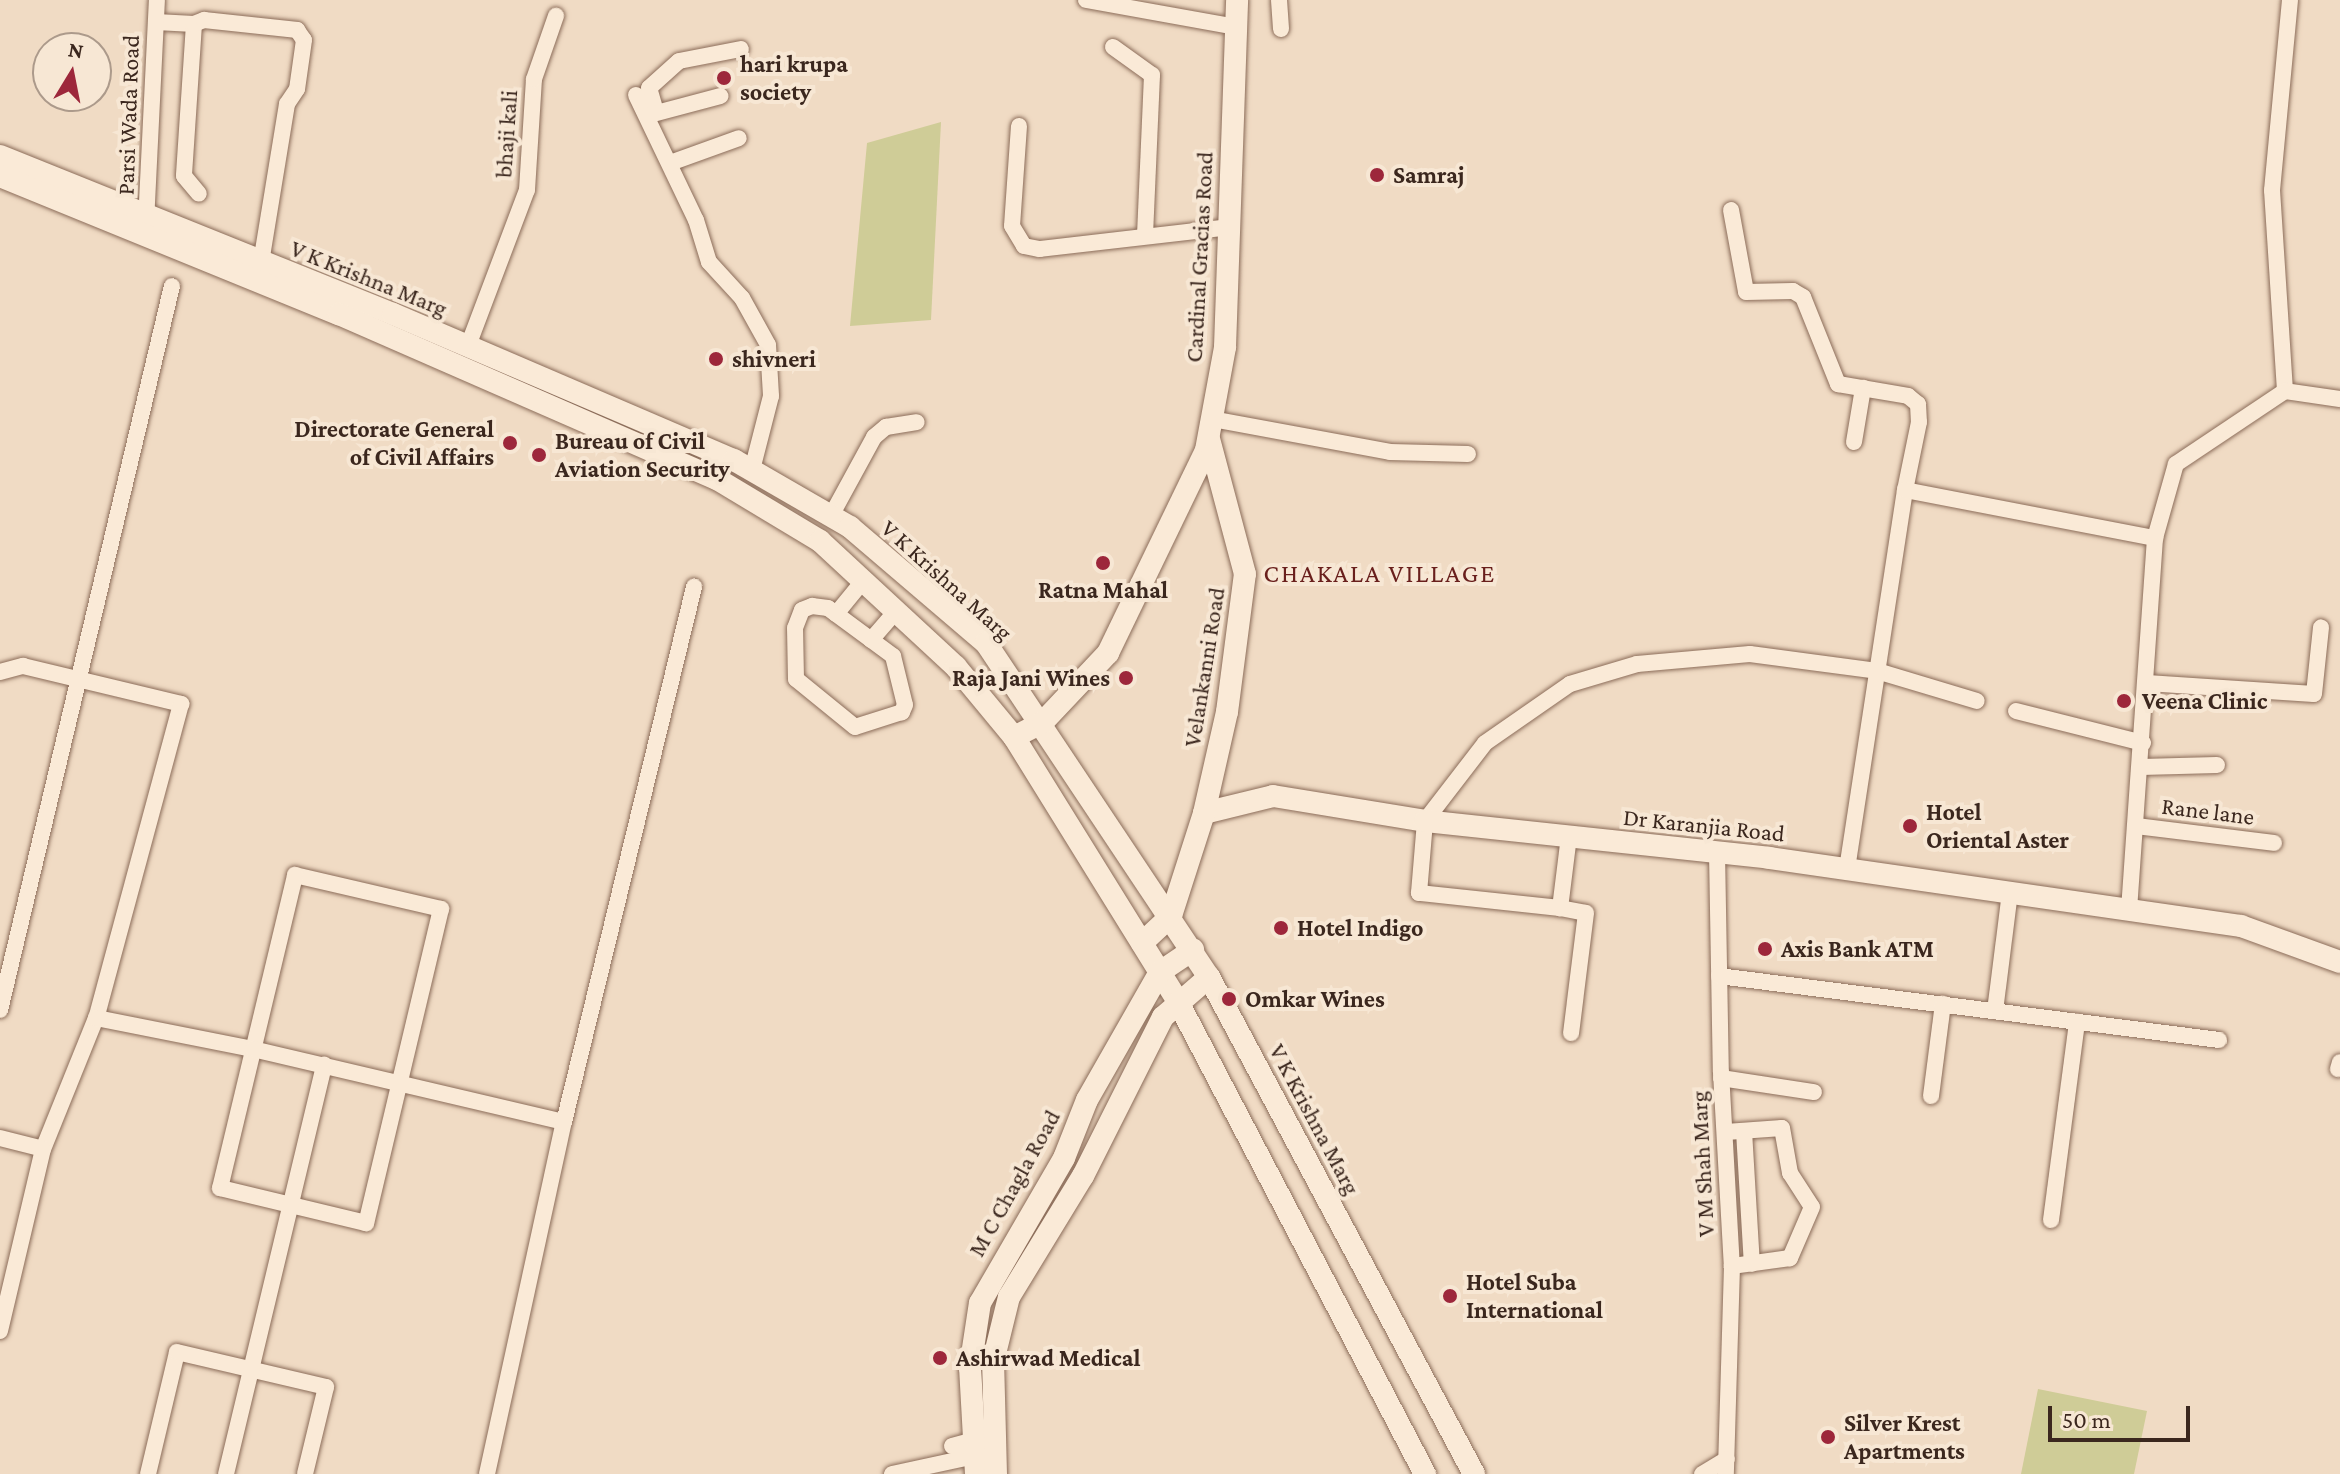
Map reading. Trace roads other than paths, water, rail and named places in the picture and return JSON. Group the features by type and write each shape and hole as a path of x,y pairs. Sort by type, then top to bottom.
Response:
{"main road":[{"name":"Cardinal Gracias Road","path":"1014,737 1043,722 1108,653 1210,428 1225,347 1237,0"},
{"name":"V K Krishna Marg","path":"0,156 145,225 717,479 820,541 896,611 956,667 1014,737 1160,972 1425,1474"},
{"name":"V K Krishna Marg","path":"0,176 261,262 468,346 752,470 831,516 986,643 1043,722 1209,977 1474,1474"},
{"name":"Velankanni Road","path":"1204,813 1227,712 1245,574 1210,428"},
{"name":"Dr Karanjia Road","path":"1204,813 1273,796 1425,821 1847,869 2241,926 2340,962"},
{"path":"1142,943 1171,916 1204,813"},
{"name":"M C Chagla Road","path":"975,1457 973,1325 995,1272 1064,1158 1087,1100 1160,972 1193,950"},
{"path":"996,1474 997,1335 1018,1283 1083,1176 1163,1017 1209,977"},
{"path":"995,1272 1018,1283"},
{"path":"973,1325 997,1335"}],"street":[{"name":"Parsi Wada Road","path":"145,225 157,0"},
{"path":"1086,0 1236,27"},
{"path":"1279,0 1281,29"},
{"path":"2285,391 2272,190 2290,0"},
{"name":"bhaji kali","path":"468,346 527,190 534,79 556,16"},
{"path":"156,22 194,24 204,20 297,30 304,40 297,89 287,104 261,262"},
{"path":"194,24 184,176 199,194"},
{"path":"1113,47 1152,75 1145,236"},
{"path":"741,49 682,59 649,88 646,106 709,262 742,298 768,345 771,396 752,470"},
{"path":"646,106 721,96"},
{"path":"1019,126 1014,238 1040,249 1229,227"},
{"path":"670,163 739,138"},
{"path":"1731,210 1746,292 1793,291 1803,297 1838,384 1908,396 1918,404 1919,422 1905,490 1847,869"},
{"path":"0,1010 172,286"},
{"path":"1854,442 1863,388"},
{"path":"2129,910 2155,538 2176,464 2285,391 2340,399"},
{"path":"831,516 874,437 886,427 917,422"},
{"path":"1210,428 1390,452 1468,454"},
{"path":"1905,490 2155,538"},
{"path":"836,614 863,581"},
{"path":"487,1474 564,1122 694,587"},
{"path":"818,605 836,614 871,640 896,660 905,708 855,727 794,673 795,628 802,610 818,605"},
{"path":"871,640 896,611"},
{"path":"2147,683 2314,694 2321,627"},
{"path":"1571,1033 1586,913 1419,893 1425,821 1485,743 1570,684 1637,664 1750,654 1877,671 1977,701"},
{"path":"0,672 23,666 181,704 96,1018 43,1149 2,1310 0,1331"},
{"path":"2016,711 2143,743"},
{"path":"2141,767 2217,765"},
{"name":"Rane lane","path":"2136,826 2274,843"},
{"path":"1560,908 1569,836"},
{"name":"V M Shah Marg","path":"1717,852 1721,1078 1732,1266 1727,1467"},
{"path":"295,875 441,909 366,1223 220,1188 253,1049 295,875"},
{"path":"1995,1011 2010,893"},
{"path":"1719,976 2219,1040"},
{"path":"1931,1096 1943,1004"},
{"path":"96,1018 253,1049 564,1122"},
{"path":"2051,1220 2077,1022"},
{"path":"226,1474 324,1065"},
{"path":"1721,1078 1814,1092"},
{"path":"1726,1132 1782,1128 1790,1173 1812,1207 1790,1258 1732,1266"},
{"path":"1744,1131 1752,1264"},
{"path":"0,1138 43,1149"},
{"path":"1729,1194 1748,1193"},
{"path":"148,1474 177,1352 326,1387 305,1474"},
{"path":"952,1446 975,1457"},
{"path":"892,1474 975,1457"},
{"path":"1702,1474 1727,1467"}],"place":[{"name":"hari krupa society","path":"724,78"},
{"name":"Samraj","path":"1377,175"},
{"name":"shivneri","path":"716,359"},
{"name":"Directorate General of Civil Affairs","path":"510,443"},
{"name":"Bureau of Civil Aviation Security","path":"539,455"},
{"name":"Ratna Mahal","path":"1103,563"},
{"name":"Raja Jani Wines","path":"1126,678"},
{"name":"Veena Clinic","path":"2124,701"},
{"name":"Hotel Oriental Aster","path":"1910,826"},
{"name":"Hotel Indigo","path":"1281,928"},
{"name":"Axis Bank ATM","path":"1765,949"},
{"name":"Omkar Wines","path":"1229,999"},
{"name":"Hotel Suba International","path":"1450,1296"},
{"name":"Ashirwad Medical","path":"940,1358"},
{"name":"Silver Krest Apartments","path":"1828,1437"}],"district":[{"name":"CHAKALA VILLAGE","path":"1380,574"}]}
